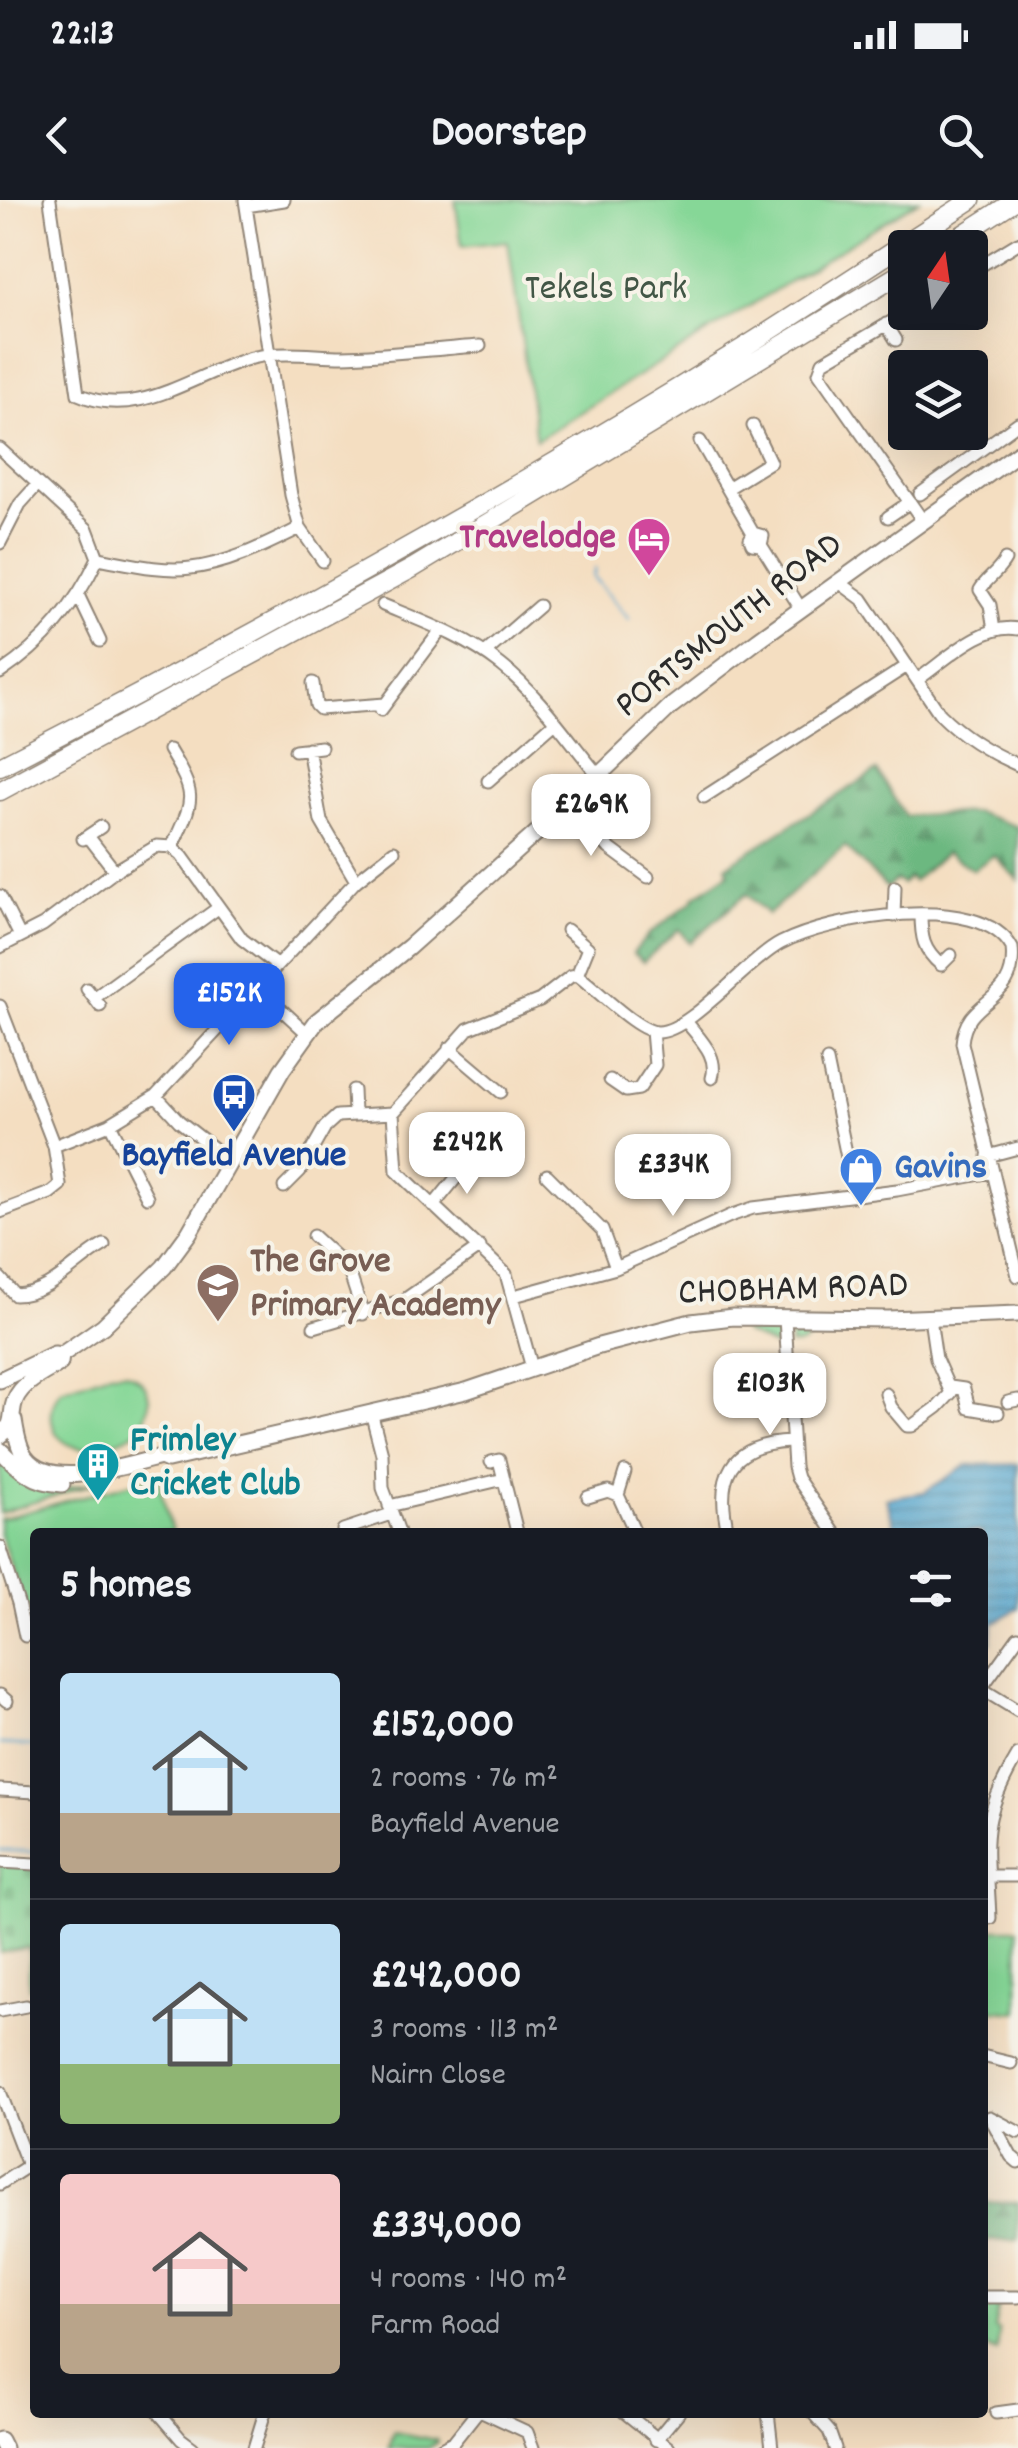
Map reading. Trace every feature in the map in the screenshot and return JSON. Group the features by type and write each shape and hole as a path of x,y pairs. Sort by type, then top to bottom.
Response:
{"highway":[{"path":"0,766 119,705 454,520 734,354 972,200"},
{"path":"970,230 1016,200"},
{"path":"0,791 412,568 888,281"}],"main road":[{"name":"PORTSMOUTH ROAD","path":"61,1354 102,1326 153,1279 189,1233 307,1033 570,803 670,707 1018,453"},
{"name":"CHOBHAM ROAD","path":"0,1450 28,1476 56,1484 76,1482 494,1383 680,1324 729,1318 1018,1314"},
{"path":"0,1380 61,1354 60,1363 28,1384 14,1402 14,1420 0,1436"},
{"path":"0,1390 14,1402"},
{"name":"CHOBHAM ROAD","path":"14,1420 26,1458 56,1475 80,1474 161,1457 168,1460"},
{"path":"0,2440 4,2448"}],"street":[{"path":"50,200 78,394 94,401 135,402 181,388 231,364 268,354 346,356 480,346"},
{"path":"284,200 246,203 284,462 300,528 322,561"},
{"path":"988,261 1017,244"},
{"path":"896,340 886,324 822,362 819,372 915,498 924,521"},
{"path":"888,518 1018,423"},
{"path":"728,488 770,462 753,426"},
{"path":"700,442 800,609"},
{"path":"0,448 88,530 98,558 79,597 40,643 0,673"},
{"path":"0,543 20,504 38,484"},
{"path":"98,558 147,567 190,569 248,553 300,528"},
{"path":"994,630 990,605 980,590 1005,560"},
{"path":"856,570 862,599"},
{"path":"839,582 862,599 953,727 983,749 1018,765"},
{"path":"79,597 100,641"},
{"path":"383,605 484,654 522,684 599,776"},
{"path":"484,654 539,606"},
{"path":"917,680 994,630 1018,629"},
{"path":"313,683 320,709 383,707 441,630"},
{"path":"704,797 907,666"},
{"path":"488,781 554,723"},
{"path":"308,748 321,820 356,881"},
{"path":"169,750 189,783 192,803 172,847"},
{"path":"570,803 609,848 648,877"},
{"path":"101,827 86,838 116,871"},
{"path":"0,947 42,925 157,846 172,847 242,938 276,966"},
{"path":"54,1146 110,1124 156,1096 356,881 392,848 401,864"},
{"path":"894,916 895,888"},
{"path":"4,893 20,936"},
{"path":"94,998 218,908"},
{"path":"921,914 922,941 930,955 941,965 951,955"},
{"path":"532,1368 506,1274 397,1171 393,1113 468,1029 540,1000 571,976 577,975 652,1031 672,1030 754,961 783,942 845,923 921,914 960,917 984,923 1005,937 1016,951 1013,974 1005,989 970,1016 962,1048 1018,1276"},
{"path":"567,930 588,948 577,975"},
{"path":"258,988 307,1033"},
{"path":"0,1006 54,1146 60,1184 50,1194 0,1212"},
{"path":"686,1022 712,1056 712,1078"},
{"path":"612,1085 632,1092 654,1069 652,1031"},
{"path":"450,1048 497,1092"},
{"path":"827,1060 855,1196"},
{"path":"353,1090 354,1113"},
{"path":"156,1096 178,1122 230,1161"},
{"path":"286,1179 300,1170 328,1123 337,1116 393,1113"},
{"path":"110,1124 148,1197"},
{"path":"988,1156 1018,1148"},
{"path":"432,1206 469,1162"},
{"path":"514,1296 616,1268 742,1211 992,1172"},
{"path":"546,1175 602,1230 616,1268"},
{"path":"0,1278 13,1300 32,1294 98,1248 86,1238"},
{"path":"314,1242 348,1268 363,1314"},
{"path":"319,1322 363,1314 404,1300 480,1247"},
{"path":"785,1318 791,1442 797,1478 831,1528"},
{"path":"886,1394 906,1426 912,1426 947,1399 950,1387 936,1358 930,1318"},
{"path":"950,1387 964,1388 969,1408 998,1412"},
{"path":"371,1412 382,1454 382,1483 397,1528"},
{"path":"727,1528 722,1493 732,1466 755,1447 791,1442"},
{"path":"491,1462 500,1460 516,1528"},
{"path":"625,1472 618,1495 633,1528"},
{"path":"345,1528 390,1510 504,1479"},
{"path":"588,1497 608,1491 618,1495"},
{"path":"0,1547 25,1636"},
{"path":"988,1680 1018,1638"},
{"path":"988,1692 1018,1712"},
{"path":"988,1824 996,1792 1018,1755"},
{"path":"988,1789 996,1792"},
{"path":"0,1790 30,1792"},
{"path":"0,1862 30,1864"},
{"path":"990,1918 988,1876 1018,1876"},
{"path":"0,2011 26,2006"},
{"path":"988,2057 1011,2062"},
{"path":"0,2092 30,2158 0,2184"},
{"path":"988,2117 1018,2132"},
{"path":"988,2119 1018,2162"},
{"path":"988,2297 1018,2297"},
{"path":"996,2413 1018,2410"},
{"path":"162,2418 177,2444 193,2448"},
{"path":"254,2448 263,2418"},
{"path":"441,2448 454,2441 475,2418"},
{"path":"494,2418 528,2432 533,2448"},
{"path":"631,2418 669,2448"},
{"path":"656,2440 674,2418"},
{"path":"769,2418 772,2448"},
{"path":"817,2418 829,2431 836,2448"}],"green space":[{"name":"Tekels Park","path":"455,200 919,200 536,440 508,241 462,246"},
{"path":"877,771 905,816 975,812 1018,827 1018,880 994,855 973,870 946,852 913,882 909,877 902,884 896,880 887,888 845,846 768,914 746,894 690,943 679,929 643,962 633,953 648,935 729,873 726,866"},
{"path":"743,1322 775,1323 780,1327 782,1350 743,1332"},
{"path":"832,1324 799,1345 790,1345 793,1325"},
{"path":"124,1372 142,1382 149,1396 147,1413 138,1431 92,1447 77,1447 60,1438 52,1415 61,1390 109,1373"},
{"path":"0,1456 55,1489 95,1483 0,1513"},
{"path":"157,1476 171,1528 30,1528 30,1622 0,1534 0,1519"},
{"path":"0,1863 30,1865 30,1988 29,1947 0,1953"},
{"path":"988,1929 1018,1929 1018,2012 988,2009"},
{"path":"988,2202 1018,2203 1018,2240 988,2241"},
{"path":"988,2303 999,2304 994,2329 999,2331 997,2352 988,2348"},
{"path":"394,2432 437,2442 428,2448 389,2448"}],"water":[{"path":"1018,1464 1018,1608 993,1624 988,1644 988,1528 895,1528 886,1498 924,1492 967,1465"}],"waterway":[{"path":"595,569 593,577 629,619"},
{"path":"0,1744 30,1746"},
{"path":"0,1850 30,1852"}],"place":[{"name":"Travelodge","path":"649,577"},
{"name":"Bayfield Avenue","path":"234,1133"},
{"name":"Gavins","path":"861,1207"},
{"name":"The Grove Primary Academy","path":"218,1323"},
{"name":"Frimley Cricket Club","path":"98,1502"}]}
